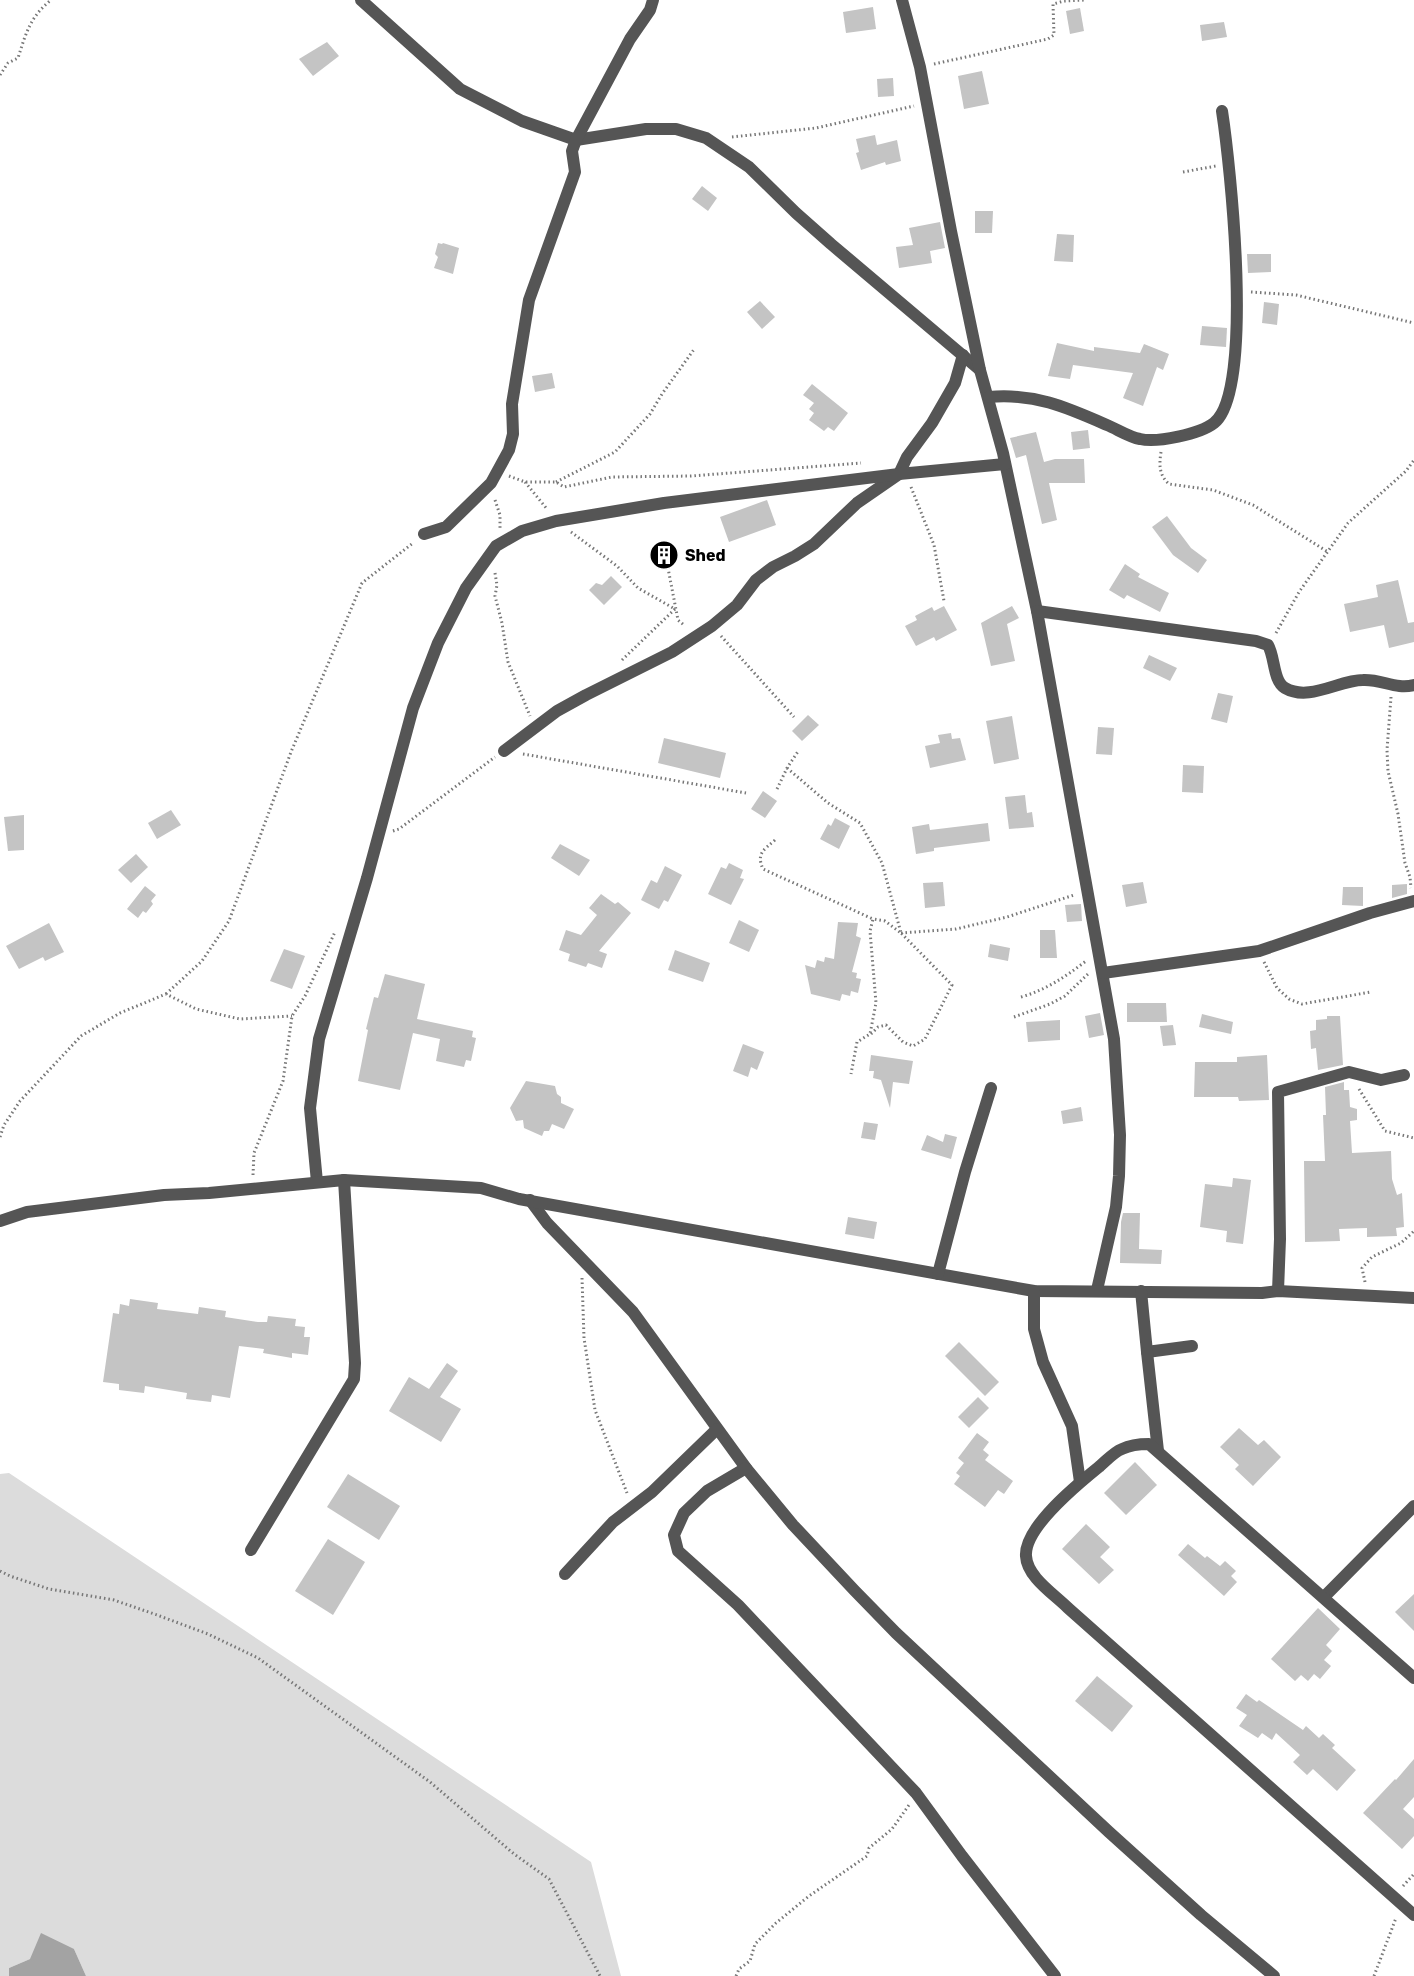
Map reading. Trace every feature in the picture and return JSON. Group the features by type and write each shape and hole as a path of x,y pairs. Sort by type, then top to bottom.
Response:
{"street":[{"path":"361,0 460,89 522,122 576,140 646,129 676,129 706,138 749,167 831,244 980,370"},
{"path":"424,534 446,527 491,483 510,450 512,404 529,300 575,172 572,151 630,39 650,10 652,0"},
{"path":"902,0 920,67 980,370 1005,464 1037,611 1114,1039 1120,1135 1116,1207 1097,1290"},
{"path":"989,397 1021,396 1054,402 1140,439 1162,439 1195,432 1215,423 1230,397 1234,367 1237,291 1229,164 1222,111"},
{"path":"504,751 557,711 586,694 672,652 712,626 737,605 756,579 814,544 857,503 899,474 907,457 932,423 955,383 963,356"},
{"path":"317,1182 310,1108 319,1039 413,708 438,643 466,588 496,546 522,531 556,521 664,503 899,474 1005,464"},
{"path":"1037,611 1241,638 1268,645 1272,652 1279,682 1285,688 1299,692 1363,680 1380,681 1392,687 1413,687"},
{"path":"1101,962 1258,951 1370,913 1414,902"},
{"path":"1278,1291 1280,1239 1278,1092 1349,1072 1381,1080 1404,1075"},
{"path":"938,1274 965,1172 991,1088"},
{"path":"251,1550 354,1379 355,1363 344,1180"},
{"path":"0,1221 27,1212 164,1195 344,1180 481,1188 519,1199 1034,1291 1262,1293 1278,1291 1414,1298"},
{"path":"530,1200 547,1224 609,1285 654,1339 746,1468 793,1525 896,1633 1126,1847 1201,1915 1274,1976"},
{"path":"1034,1291 1034,1329 1042,1362 1072,1426 1080,1482"},
{"path":"1141,1291 1158,1452"},
{"path":"1147,1352 1192,1346"},
{"path":"565,1574 613,1522 652,1492 717,1429"},
{"path":"1414,1678 1149,1444 1138,1444 1121,1449 1048,1511 1030,1539 1025,1555 1029,1570 1068,1608 1414,1915"},
{"path":"746,1468 707,1491 684,1513 674,1535 678,1551 738,1605 916,1793 1055,1976"},
{"path":"1324,1597 1414,1506"}],"path":[{"path":"0,75 8,63 18,58 29,24 39,10 51,0"},
{"path":"920,67 1048,39 1054,35 1053,4 1085,0"},
{"path":"706,138 749,137 816,128 927,104"},
{"path":"1184,172 1229,164"},
{"path":"1237,291 1296,295 1414,323"},
{"path":"675,609 638,588 617,566 556,521 525,482 556,482 615,452 639,429 695,348"},
{"path":"1162,439 1160,470 1163,479 1168,484 1214,490 1253,504 1328,552"},
{"path":"1268,645 1299,592 1348,523 1406,471 1414,460"},
{"path":"556,482 564,487 612,477 691,476 872,462"},
{"path":"899,474 911,487 934,545 944,601"},
{"path":"491,483 500,515 500,534 494,562 497,585 495,596 508,662 529,712 533,729"},
{"path":"0,1137 4,1125 20,1101 81,1035 120,1013 166,994 202,961 229,921 291,752 362,583 424,534"},
{"path":"667,563 678,620 699,634"},
{"path":"618,663 675,609"},
{"path":"712,626 794,717"},
{"path":"1392,687 1387,750 1388,771 1414,902"},
{"path":"777,789 799,750"},
{"path":"378,836 399,829 504,751 746,793"},
{"path":"787,768 828,803 860,823 882,863 901,933"},
{"path":"775,840 762,852 759,860 763,869 873,919 885,921 901,933 952,985 925,1039 914,1046 903,1042 886,1025 878,1028 857,1042 851,1074"},
{"path":"901,933 956,929 986,923 1088,891"},
{"path":"870,1034 876,1003 870,931 873,919"},
{"path":"252,1189 254,1153 284,1081 292,1016 305,996 333,935"},
{"path":"1258,951 1277,988 1288,999 1302,1004 1371,992"},
{"path":"1021,997 1042,991 1062,979 1101,962"},
{"path":"1014,1017 1065,996 1101,962"},
{"path":"166,994 196,1009 240,1019 292,1016"},
{"path":"1349,1072 1385,1131 1414,1138"},
{"path":"1367,1296 1362,1268 1367,1261 1401,1243 1414,1231"},
{"path":"581,1258 584,1338 595,1410 632,1507"},
{"path":"0,1571 50,1589 114,1600 208,1634 258,1658 430,1782 514,1854 549,1879 600,1976"},
{"path":"736,1976 739,1969 750,1960 755,1944 809,1896 867,1856 869,1848 892,1829 916,1793"},
{"path":"1374,1976 1396,1917 1393,1896"}],"shaded area":[{"path":"9,1473 591,1862 621,1976 86,1976 74,1949 30,1959 9,1968 9,1976 0,1976 0,1474"},
{"path":"41,1933 74,1949 86,1976 9,1976 9,1968 30,1959"}],"building":[{"path":"873,7 876,29 846,33 843,12"},
{"path":"1080,8 1084,31 1070,34 1066,11"},
{"path":"1224,22 1227,37 1202,41 1200,25"},
{"path":"327,42 339,56 313,76 299,59"},
{"path":"982,71 989,104 964,109 958,76"},
{"path":"893,78 894,96 878,97 877,79"},
{"path":"875,135 877,145 897,140 901,161 886,165 885,162 861,170 856,153 859,152 856,139"},
{"path":"702,186 717,198 708,211 692,199"},
{"path":"975,211 993,211 992,233 975,233"},
{"path":"940,222 945,248 930,251 932,263 899,268 896,247 913,245 909,228"},
{"path":"1057,234 1074,235 1073,262 1054,261"},
{"path":"438,243 459,248 453,274 434,268 438,257 435,254"},
{"path":"1247,254 1271,254 1271,272 1248,273"},
{"path":"760,301 775,317 762,329 747,312"},
{"path":"1264,302 1279,304 1277,325 1262,323"},
{"path":"1202,326 1227,328 1226,347 1200,345"},
{"path":"1057,343 1094,351 1094,347 1140,353 1144,344 1169,354 1163,370 1157,367 1143,406 1123,398 1133,373 1073,365 1070,379 1048,376"},
{"path":"552,373 555,388 535,392 532,376"},
{"path":"812,384 848,413 834,431 828,427 824,431 809,420 814,413 809,409 814,403 803,395"},
{"path":"1088,430 1090,448 1073,450 1071,432"},
{"path":"1036,432 1044,462 1055,459 1084,459 1085,483 1049,483 1057,520 1042,524 1026,455 1016,458 1010,438"},
{"path":"767,500 776,525 729,542 720,517"},
{"path":"1167,516 1191,548 1207,560 1198,573 1173,555 1152,527"},
{"path":"1125,564 1140,574 1138,577 1169,593 1160,612 1127,595 1124,599 1109,590"},
{"path":"611,576 622,587 604,605 589,590 596,583 602,585"},
{"path":"1398,580 1408,623 1414,622 1414,642 1389,648 1384,625 1350,632 1344,604 1378,597 1376,585"},
{"path":"944,606 957,630 936,641 934,637 916,646 905,626 917,620 915,616 932,607 934,611"},
{"path":"1012,606 1019,618 1007,624 1015,661 991,666 981,623"},
{"path":"1149,655 1177,668 1170,681 1143,668"},
{"path":"1218,693 1233,696 1227,723 1211,719"},
{"path":"808,715 819,725 802,741 792,731"},
{"path":"1012,716 1019,759 994,764 986,721"},
{"path":"1098,727 1114,728 1112,755 1096,754"},
{"path":"951,733 952,739 960,738 966,760 930,768 925,746 940,743 938,735"},
{"path":"664,738 726,753 720,778 658,763"},
{"path":"1183,765 1204,766 1203,793 1182,792"},
{"path":"763,791 777,801 765,818 751,809"},
{"path":"1025,795 1027,813 1032,812 1034,827 1009,829 1005,797"},
{"path":"171,810 181,825 157,839 148,823"},
{"path":"24,815 24,850 8,851 4,817"},
{"path":"835,818 850,826 839,849 820,839 828,824 831,826"},
{"path":"988,823 990,841 934,848 934,851 916,854 912,827 929,824 930,830"},
{"path":"560,844 590,860 579,876 551,858"},
{"path":"136,854 148,867 131,883 118,870"},
{"path":"729,863 743,870 740,878 744,879 731,905 708,894 721,867 726,869"},
{"path":"665,866 682,875 668,902 664,900 659,909 641,900 651,880 657,883"},
{"path":"943,882 945,906 925,908 923,883"},
{"path":"1143,882 1147,903 1126,907 1122,885"},
{"path":"1407,884 1407,894 1392,898 1392,885"},
{"path":"145,886 156,895 146,913 143,911 138,918 127,909"},
{"path":"1343,887 1363,887 1363,906 1342,905"},
{"path":"601,894 615,904 618,902 631,913 599,951 607,954 602,968 588,963 586,967 568,961 570,954 559,950 566,930 581,935 597,915 589,908"},
{"path":"1081,904 1082,921 1067,922 1065,905"},
{"path":"739,920 759,930 749,952 729,943"},
{"path":"838,922 858,923 856,936 861,938 852,972 857,973 856,978 861,979 858,993 851,991 850,996 842,994 840,1001 811,994 805,965 815,968 817,960 824,962 825,957 834,959"},
{"path":"49,923 64,952 45,961 43,957 19,969 6,946"},
{"path":"1040,930 1055,930 1057,958 1040,958"},
{"path":"990,944 1010,948 1008,961 988,957"},
{"path":"284,949 305,956 292,989 270,981"},
{"path":"675,950 710,963 703,982 668,970"},
{"path":"385,974 425,984 417,1019 473,1031 472,1037 476,1038 471,1061 466,1060 464,1067 436,1061 440,1039 413,1033 400,1090 358,1081 368,1030 366,1029 374,997 378,998"},
{"path":"1127,1003 1166,1003 1167,1022 1127,1022"},
{"path":"1100,1013 1104,1035 1089,1038 1085,1016"},
{"path":"1202,1014 1233,1022 1231,1034 1199,1027"},
{"path":"1327,1016 1340,1016 1343,1065 1318,1070 1316,1048 1311,1049 1310,1031 1316,1030 1316,1020 1327,1019"},
{"path":"1060,1020 1060,1040 1028,1042 1026,1022"},
{"path":"1173,1025 1176,1045 1163,1046 1160,1026"},
{"path":"743,1044 764,1052 757,1070 751,1067 748,1077 733,1071"},
{"path":"871,1055 913,1061 909,1084 893,1082 890,1108 881,1080 873,1078 874,1071 869,1071"},
{"path":"1267,1055 1269,1100 1239,1101 1238,1097 1194,1097 1195,1062 1237,1062 1237,1057"},
{"path":"526,1081 555,1086 557,1094 561,1097 561,1103 574,1109 564,1129 552,1124 549,1131 544,1131 542,1136 524,1128 523,1120 516,1121 510,1108"},
{"path":"1344,1082 1344,1090 1349,1090 1350,1107 1357,1109 1357,1120 1350,1121 1352,1153 1391,1151 1392,1179 1397,1195 1402,1193 1404,1227 1396,1228 1397,1236 1367,1237 1367,1228 1339,1229 1340,1241 1305,1242 1304,1161 1325,1161 1323,1115 1326,1115 1325,1087"},
{"path":"1081,1107 1083,1121 1063,1124 1061,1111"},
{"path":"864,1122 878,1124 875,1140 861,1138"},
{"path":"945,1134 957,1137 951,1159 921,1150 927,1135 943,1142"},
{"path":"1233,1178 1251,1180 1243,1244 1226,1242 1227,1231 1200,1227 1205,1184 1232,1187"},
{"path":"1123,1213 1140,1213 1139,1249 1162,1250 1161,1264 1120,1263"},
{"path":"848,1217 877,1222 874,1239 845,1234"},
{"path":"130,1299 158,1303 157,1309 198,1314 199,1307 226,1311 225,1317 258,1322 267,1322 268,1316 296,1319 295,1326 305,1327 304,1337 310,1337 308,1355 292,1353 292,1358 263,1353 264,1349 239,1346 230,1398 212,1395 211,1402 186,1399 187,1393 145,1386 144,1393 119,1390 119,1384 103,1382 113,1313 119,1314 120,1304 129,1306"},
{"path":"959,1342 999,1382 985,1396 945,1356"},
{"path":"447,1363 458,1371 440,1397 461,1409 441,1442 389,1411 409,1377 429,1389"},
{"path":"978,1397 989,1408 969,1428 958,1417"},
{"path":"1239,1428 1258,1445 1264,1440 1281,1457 1253,1486 1235,1469 1239,1465 1220,1447"},
{"path":"977,1433 989,1442 983,1450 989,1455 985,1460 1013,1481 1004,1494 998,1490 985,1507 954,1484 960,1476 956,1473 964,1463 958,1458"},
{"path":"1135,1462 1157,1485 1126,1515 1104,1493"},
{"path":"348,1474 400,1506 379,1540 327,1507"},
{"path":"1086,1524 1110,1547 1100,1557 1114,1570 1099,1584 1062,1549"},
{"path":"328,1539 365,1562 333,1615 295,1591"},
{"path":"1188,1544 1205,1558 1207,1556 1220,1566 1225,1561 1236,1571 1231,1576 1237,1582 1224,1596 1178,1555"},
{"path":"1414,1594 1414,1631 1395,1612"},
{"path":"1318,1608 1340,1629 1326,1645 1332,1651 1324,1660 1331,1666 1320,1679 1314,1674 1308,1681 1301,1675 1295,1681 1271,1659"},
{"path":"1097,1676 1133,1706 1112,1732 1075,1701"},
{"path":"1246,1694 1257,1702 1259,1700 1303,1730 1306,1726 1319,1738 1323,1734 1335,1745 1332,1748 1356,1770 1337,1791 1313,1769 1307,1775 1293,1762 1300,1755 1276,1733 1272,1740 1262,1733 1258,1738 1239,1726 1247,1715 1236,1708"},
{"path":"1414,1759 1414,1797 1403,1809 1414,1819 1414,1836 1402,1849 1363,1813"}],"place":[{"name":"Shed","path":"664,555"}]}
